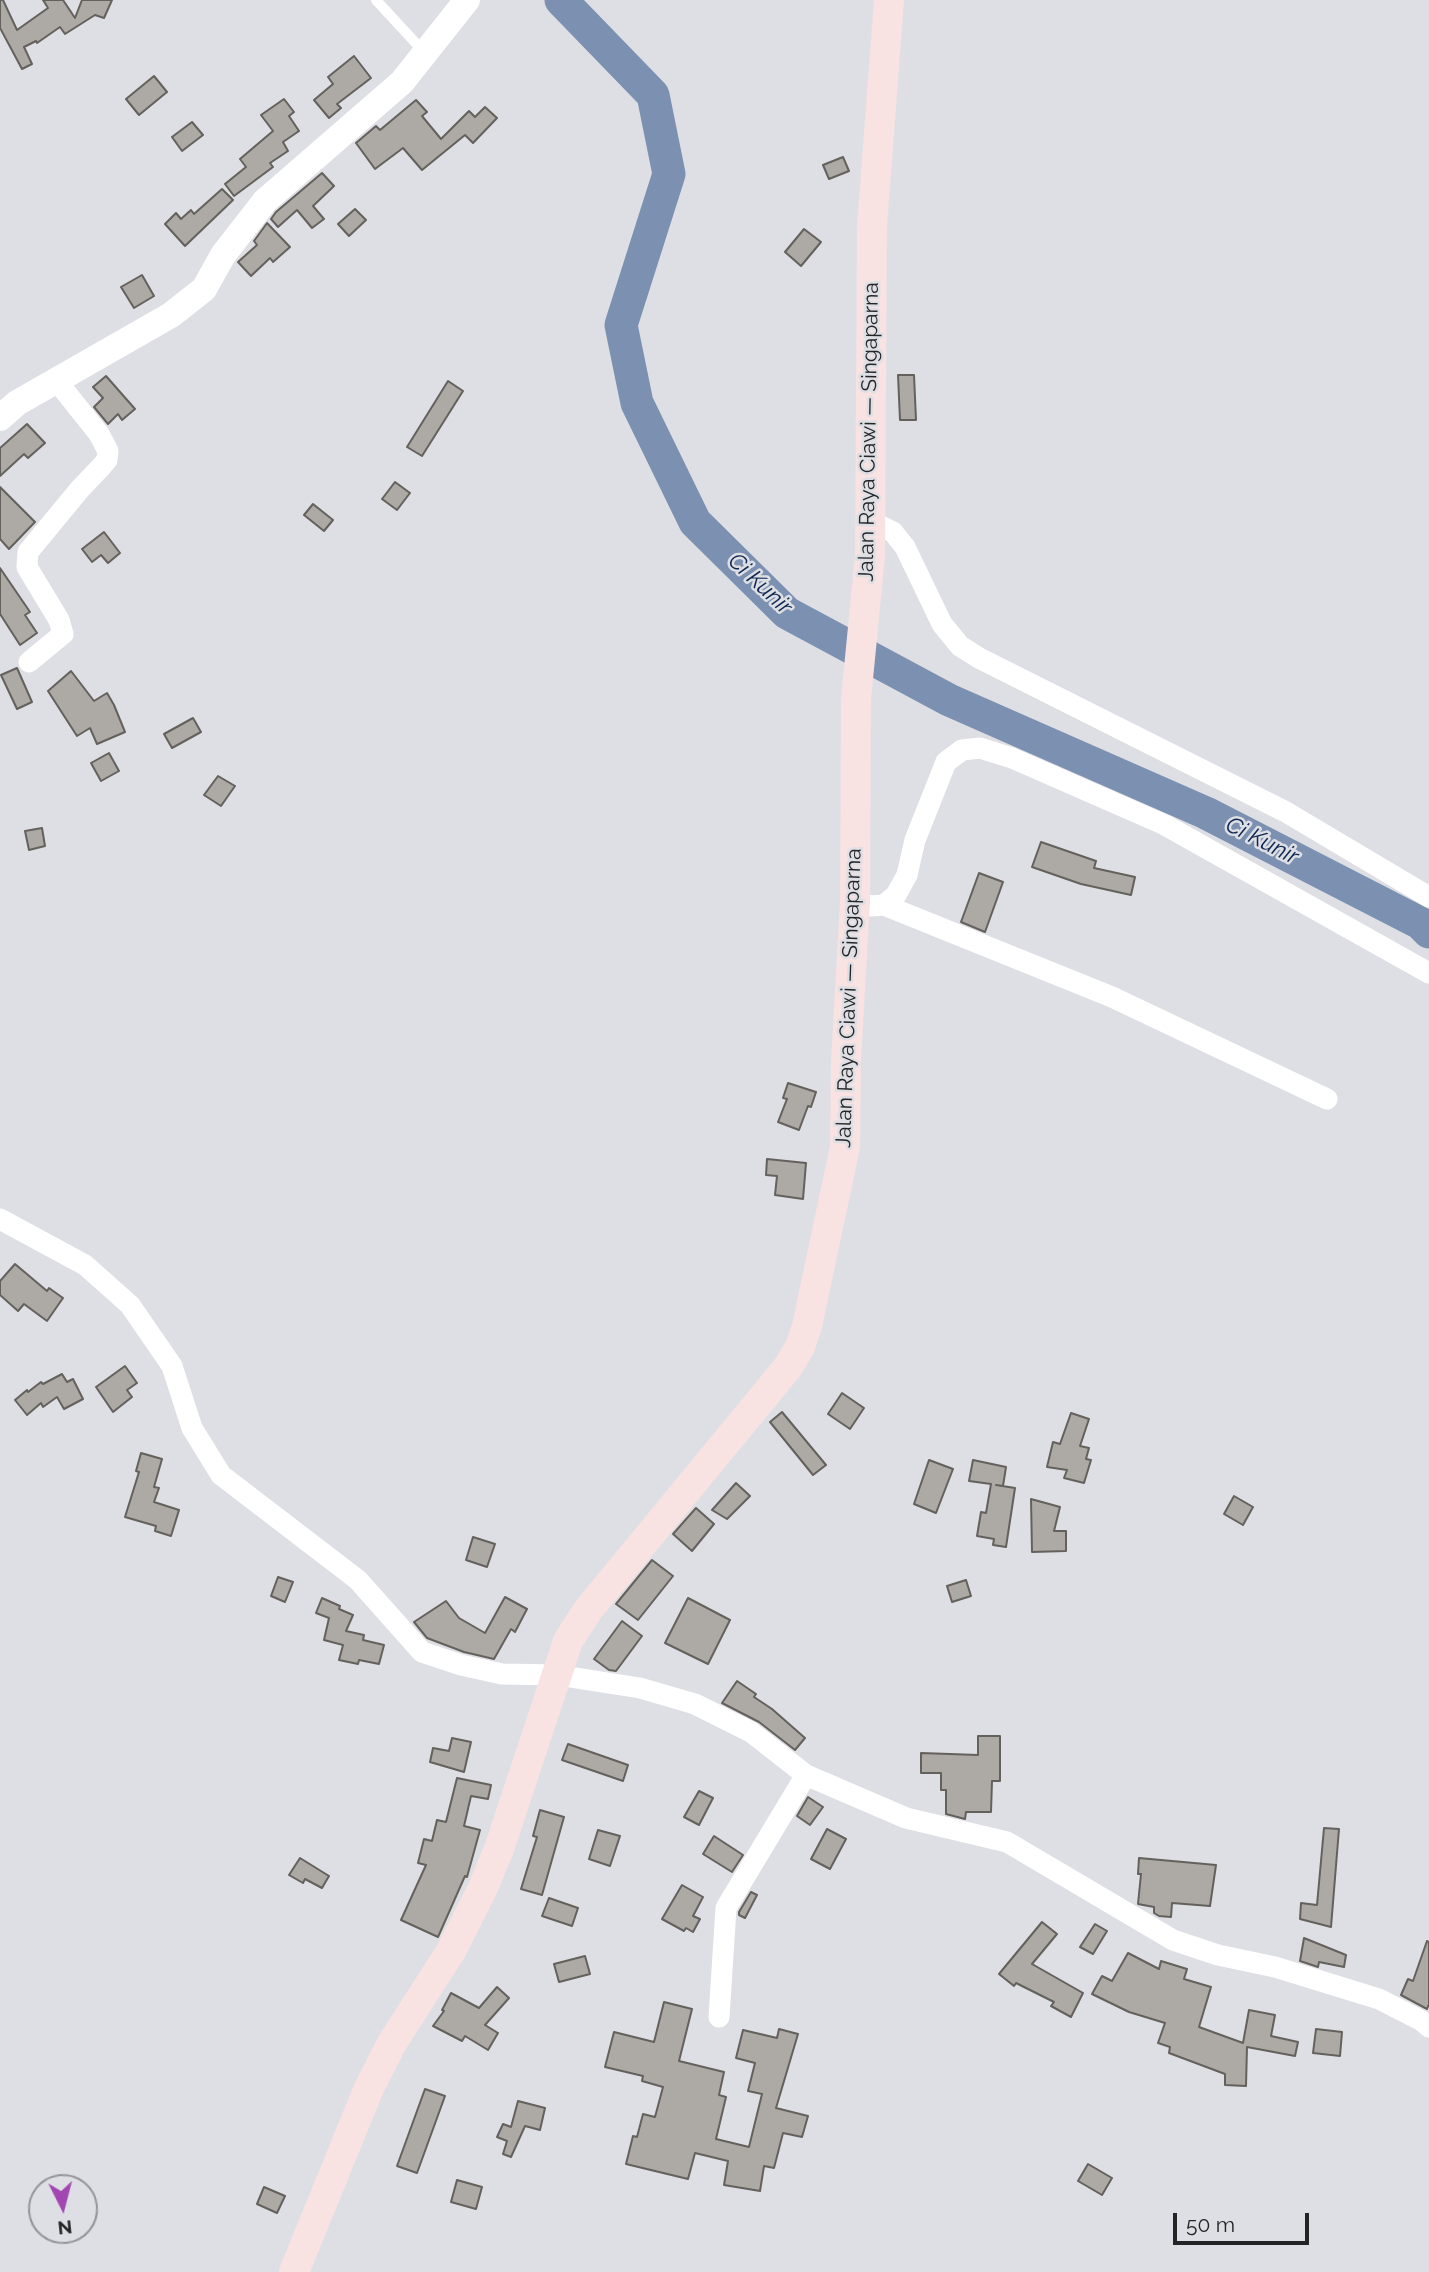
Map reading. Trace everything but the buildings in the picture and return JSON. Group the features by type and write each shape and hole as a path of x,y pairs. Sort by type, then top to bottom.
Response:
{"main road":[{"name":"Jalan Raya Ciawi — Singaparna","path":"294,2272 369,2088 392,2043 451,1951 482,1890 499,1849 568,1642 589,1610 788,1367 800,1347 807,1326 845,1147 846,1061 855,902 856,699 870,556 872,227 889,0"}],"street":[{"path":"0,418 17,403 171,315 193,299 204,289 223,255 265,201 402,82 467,0"},
{"path":"29,662 63,634 59,620 27,567 28,552 107,460 108,451 99,435 56,380"},
{"path":"870,521 893,532 905,547 942,624 960,646 1286,812 1429,897"},
{"path":"884,905 895,895 906,875 915,840 946,762 961,750 980,748 1012,758 1166,825 1429,973"},
{"path":"855,902 871,906 884,905 1112,997 1327,1099"},
{"path":"0,1219 85,1265 130,1305 172,1366 192,1428 221,1475 358,1580 422,1652 461,1665 502,1674 557,1675 640,1688 695,1704 751,1732 806,1774 905,1818 961,1829 1007,1842 1174,1940 1218,1955 1275,1967 1379,1999 1429,2027"},
{"path":"719,2017 726,1908 806,1774"}],"lane":[{"path":"376,0 426,54"}],"waterway":[{"name":"Ci Kunir","path":"561,0 653,95 669,174 621,325 637,403 695,522 787,613 949,700 1206,813 1420,923 1429,932"}]}
